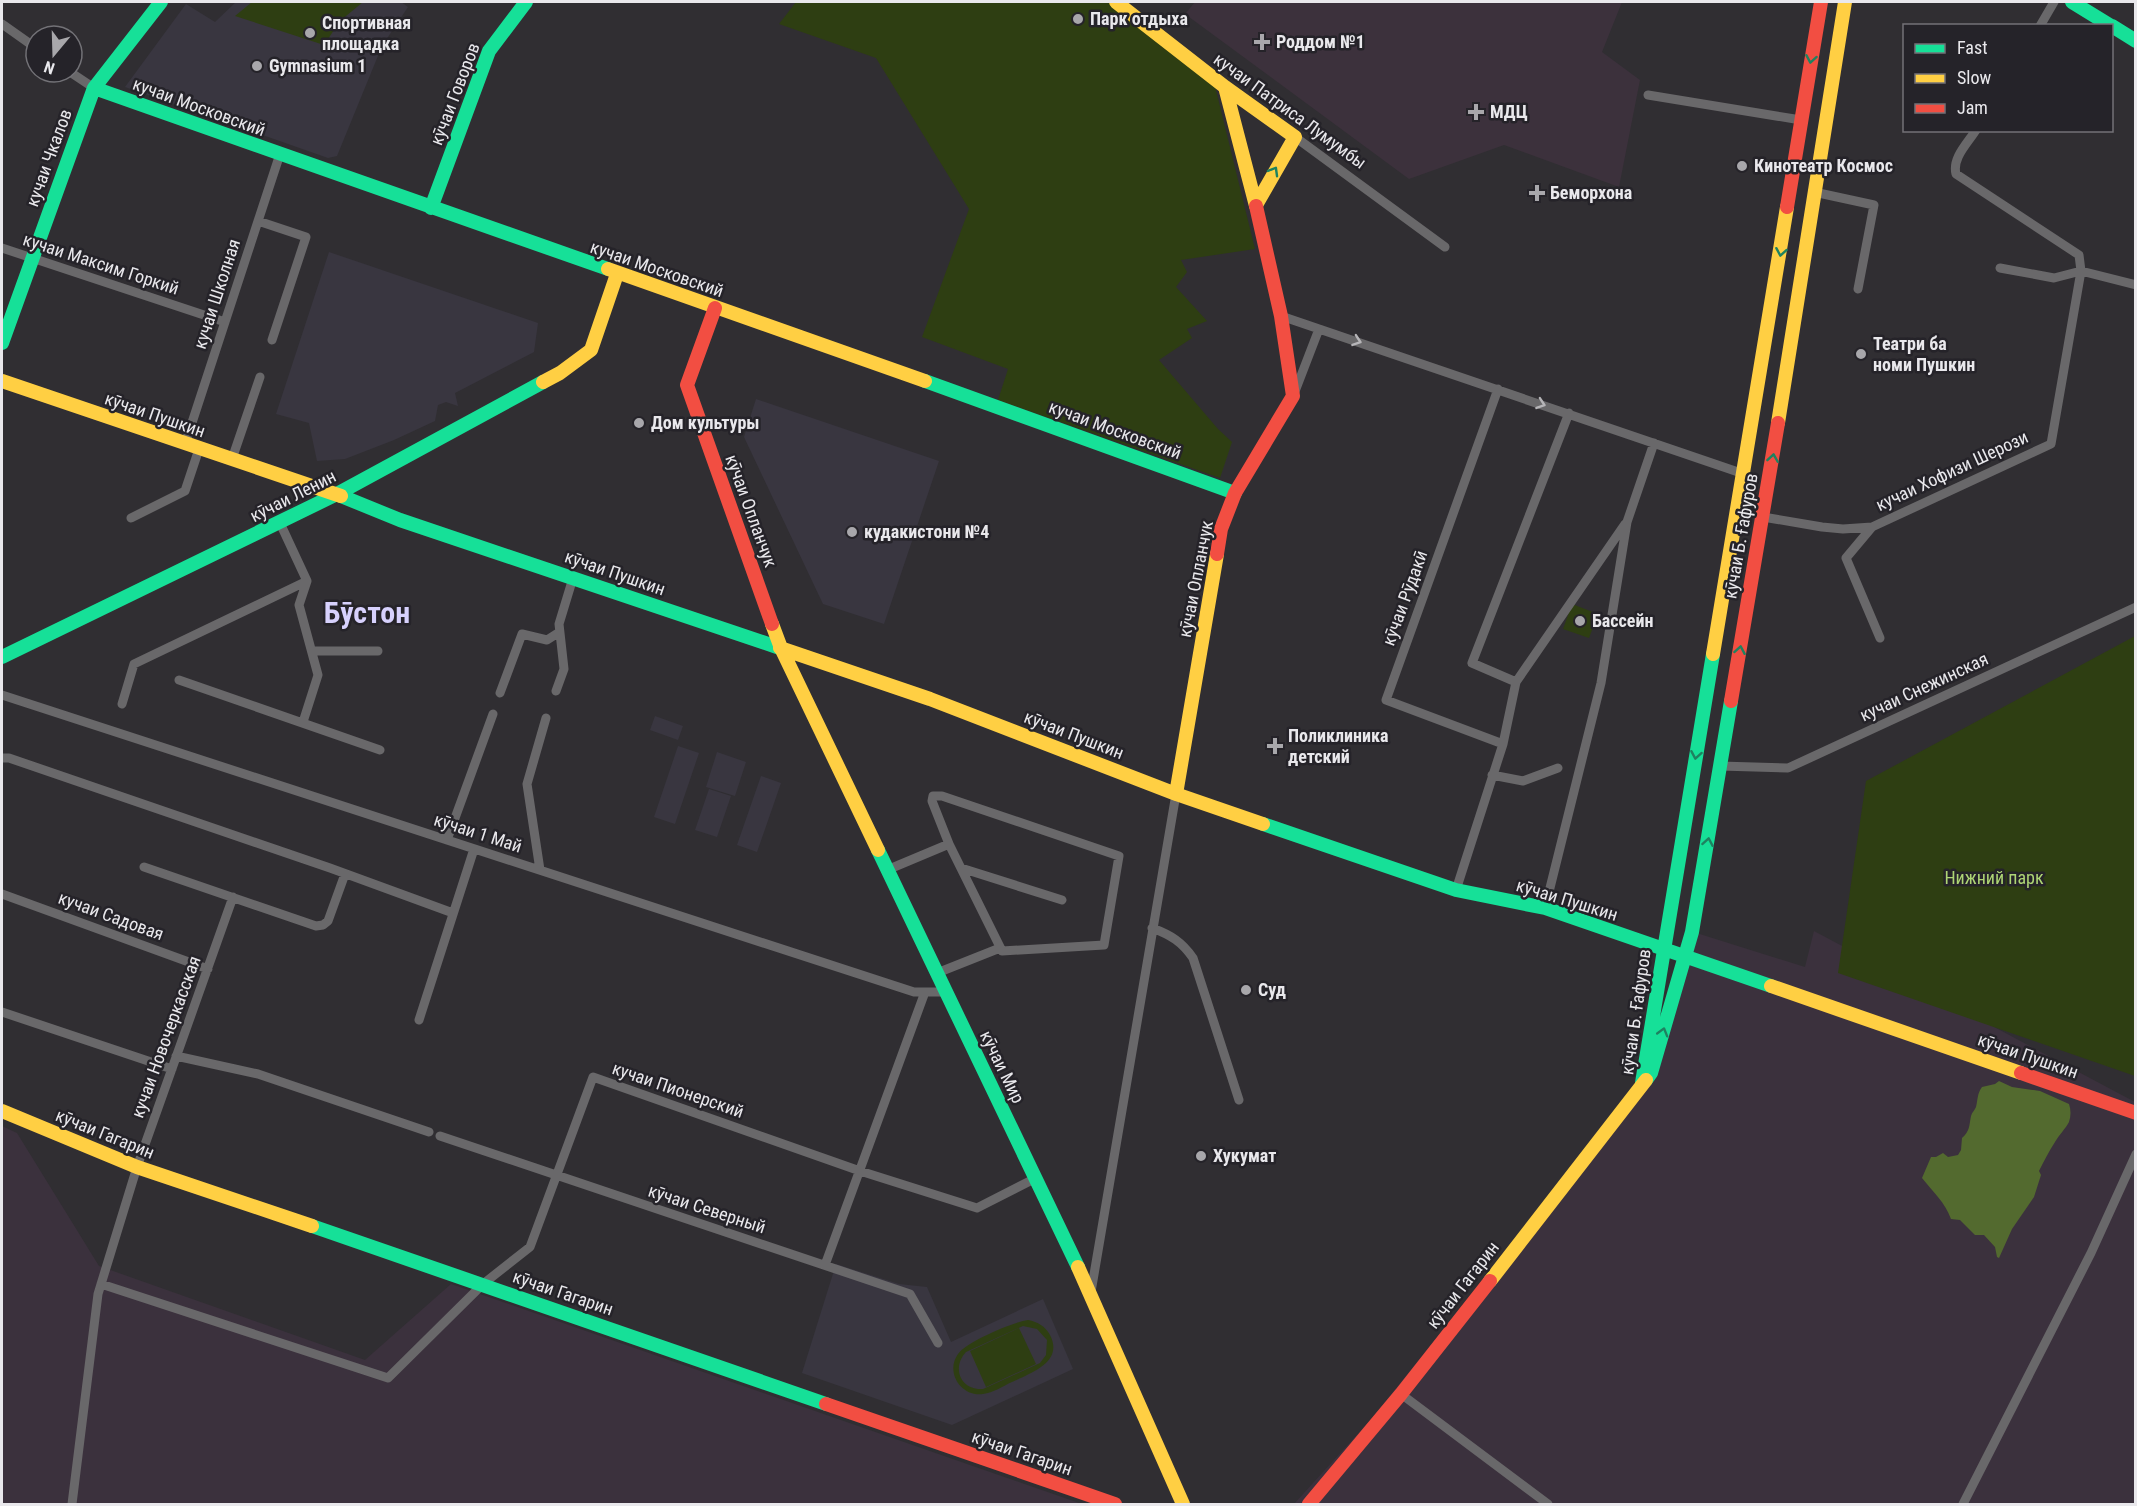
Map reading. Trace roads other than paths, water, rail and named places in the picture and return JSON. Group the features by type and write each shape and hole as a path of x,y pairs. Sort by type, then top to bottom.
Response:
{"street":[{"name":"кучаи Чкалов","path":"2,343 94,88 161,2"},
{"name":"кӯчаи Говоров","path":"431,208 489,51 526,2"},
{"name":"кучаи Патриса Лумумбы","path":"1116,2 1225,87 1446,247"},
{"name":"кӯчаи Б. Ғафуров","path":"1641,1085 1821,2"},
{"name":"кӯчаи Б. Ғафуров","path":"1641,1085 1651,1073 1692,932 1799,300 1845,2"},
{"path":"2041,24 2054,2"},
{"path":"2072,2 2108,24"},
{"path":"2,24 24,40"},
{"path":"2113,27 2136,41"},
{"name":"кучаи Московский","path":"84,81 94,88 715,309 1025,416 1235,493"},
{"path":"1225,87 1256,205 1281,316 1293,396"},
{"path":"1648,95 1800,120"},
{"path":"1975,132 1957,158 1954,165 1956,174 2079,255 2081,272"},
{"path":"1256,205 1295,137"},
{"name":"кучаи Школная","path":"185,444 280,154"},
{"path":"1791,189 1874,205 1858,289"},
{"path":"258,221 306,237 272,340"},
{"name":"кучаи Максим Горкий","path":"2,248 225,322"},
{"path":"2000,268 2054,278 2081,272 2136,285"},
{"name":"кучаи Хофизи Шерози","path":"1872,527 2051,444 2081,272"},
{"name":"кӯчаи Ленин","path":"2,657 337,494 560,373 591,350 617,274"},
{"name":"кӯчаи Опланчук","path":"715,309 687,385 781,648"},
{"path":"1281,316 1743,474"},
{"path":"1293,396 1319,329"},
{"path":"232,459 260,377"},
{"name":"кӯчаи Пушкин","path":"2,381 337,494 392,517 930,699 1176,794 1456,890 1545,908 2136,1113"},
{"name":"кӯчаи Рӯдакӣ","path":"1498,389 1386,700 1503,744"},
{"name":"кӯчаи Опланчук","path":"1176,794 1221,529 1235,493 1293,396"},
{"path":"1516,682 1472,663 1569,413"},
{"path":"1545,908 1601,683 1627,522 1654,443"},
{"path":"131,518 184,490 200,448"},
{"path":"1763,517 1822,528 1872,527"},
{"path":"1456,890 1503,744 1516,682 1627,522"},
{"path":"280,523 307,581 299,605 318,675 303,722"},
{"path":"1872,527 1846,558 1881,638"},
{"path":"556,691 564,669 558,624 573,578"},
{"path":"122,704 135,664 307,581"},
{"name":"кучаи Снежинская","path":"1720,766 1788,768 2136,607"},
{"path":"500,693 522,634 547,640 558,633"},
{"name":"кӯчаи Мир","path":"781,648 1091,1293 1183,1504"},
{"path":"312,651 378,651"},
{"path":"178,680 380,750"},
{"name":"кӯчаи 1 Май","path":"2,695 915,992 946,992"},
{"path":"447,840 493,714"},
{"path":"540,870 527,784 546,718"},
{"path":"1702,720 1728,724"},
{"path":"2,758 20,762 453,913"},
{"path":"1492,775 1523,781 1558,768"},
{"path":"1091,1293 1176,794"},
{"path":"933,796 942,796 1119,856 1104,945 1002,951 961,868 932,801 933,796"},
{"path":"887,870 949,844"},
{"path":"419,1020 474,849"},
{"path":"144,867 316,926 328,921 345,874"},
{"path":"961,868 1062,900"},
{"name":"кучаи Садовая","path":"2,894 208,969"},
{"name":"кучаи Новочеркасская","path":"72,1504 98,1294 137,1167 233,897"},
{"path":"1152,928 1170,934 1183,944 1193,958 1239,1100"},
{"path":"937,973 1000,948"},
{"path":"825,1265 925,992"},
{"path":"2,1012 172,1069"},
{"path":"176,1056 258,1074 429,1132"},
{"name":"кучаи Пионерский","path":"101,1284 388,1378 483,1284 530,1247 593,1077 860,1171 977,1208 1036,1178"},
{"name":"кӯчаи Гагарин","path":"1309,1504 1401,1394 1641,1085"},
{"name":"кӯчаи Гагарин","path":"2,1111 137,1167 483,1284 1115,1504"},
{"name":"кӯчаи Северный","path":"440,1136 910,1294 938,1343"},
{"path":"1963,1504 2091,1253 2136,1154"},
{"path":"1401,1394 1548,1504"}],"place":[{"name":"Парк отдыха","path":"1078,19"},
{"name":"Спортивная площадка","path":"310,33"},
{"name":"Роддом №1","path":"1262,42"},
{"name":"Gymnasium 1","path":"257,66"},
{"name":"МДЦ","path":"1476,112"},
{"name":"Кинотеатр Космос","path":"1742,166"},
{"name":"Беморхона","path":"1537,193"},
{"name":"Театри ба номи Пушкин","path":"1861,354"},
{"name":"Дом культуры","path":"639,423"},
{"name":"кудакистони №4","path":"852,532"},
{"name":"Бассейн","path":"1580,621"},
{"name":"Поликлиника детский","path":"1275,746"},
{"name":"Суд","path":"1246,990"},
{"name":"Хукумат","path":"1201,1156"}],"district":[{"name":"Бӯстон","path":"367,613"}],"park label":[{"name":"Нижний парк","path":"1994,878"}]}
